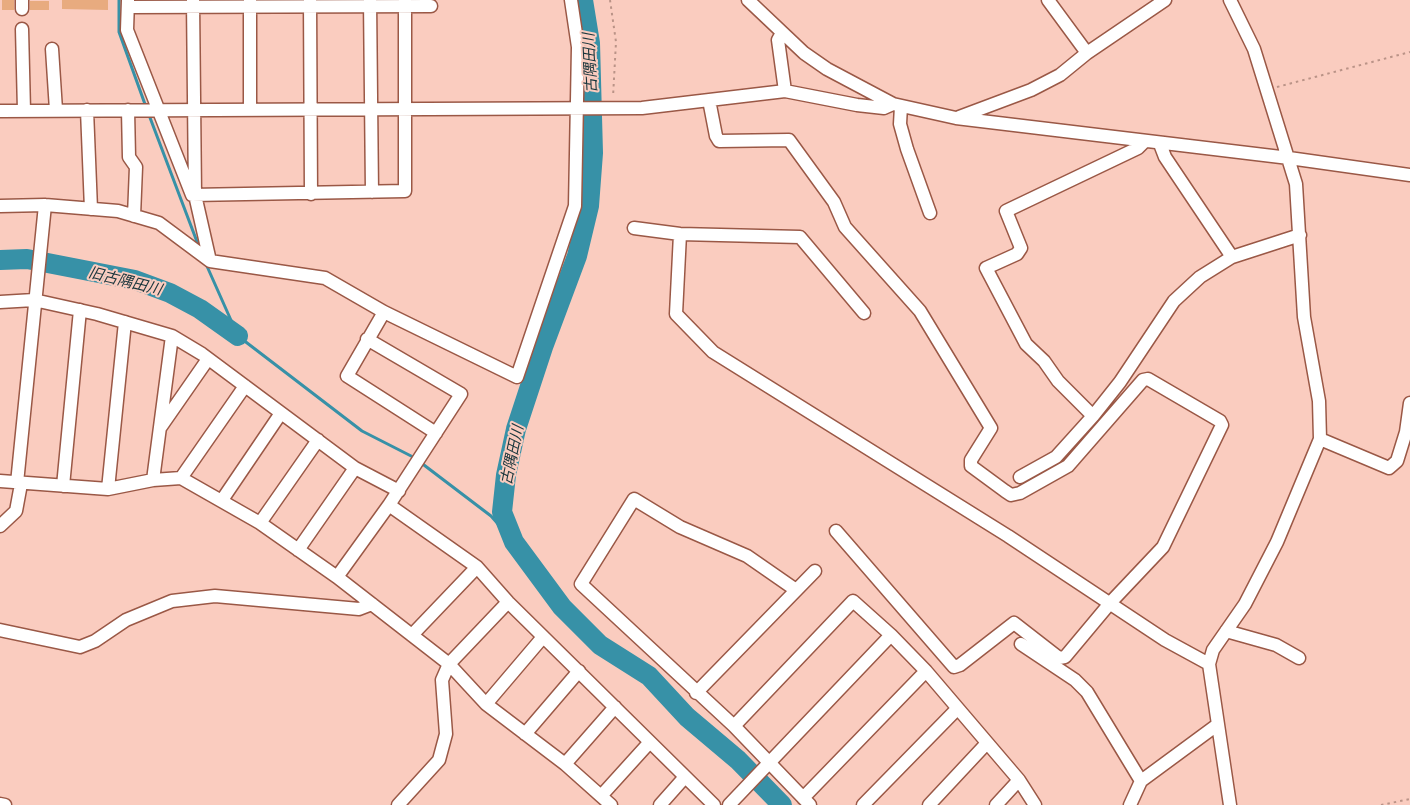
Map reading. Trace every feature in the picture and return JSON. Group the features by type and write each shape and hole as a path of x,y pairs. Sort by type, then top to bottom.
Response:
{"street":[{"path":"0,206 45,205 118,211 159,223 210,261 325,278 384,312 518,376 575,206 578,46 571,0"},
{"path":"748,0 804,53 828,69 897,105 956,118 1289,158 1410,175"},
{"path":"1048,0 1087,53"},
{"path":"956,118 1031,90 1060,75 1087,53 1165,0"},
{"path":"1230,0 1254,49 1296,184 1304,317 1319,401 1320,439 1277,542 1245,604 1213,650 1209,664 1230,805"},
{"path":"370,3 372,192"},
{"path":"405,3 405,191 192,196 128,30 128,4 405,3 431,6"},
{"path":"193,4 195,195 210,261"},
{"path":"250,4 250,108"},
{"path":"310,4 311,194"},
{"path":"22,29 24,111"},
{"path":"782,33 778,40 784,92"},
{"path":"52,49 56,110"},
{"path":"0,111 250,108 642,108 784,92 857,105 884,108 897,105"},
{"path":"709,100 716,136 720,141 789,140 834,202 845,227 920,310 991,428 971,460 971,466 1011,495 1020,493 1068,466 1142,380 1148,379 1220,421 1222,425 1163,547 1111,602 1064,657 1058,658 1014,623 960,665 954,667 836,531"},
{"path":"897,105 907,149 930,213"},
{"path":"87,110 91,209"},
{"path":"128,110 129,157 136,167 134,216"},
{"path":"1093,416 1058,381 1044,361 1026,344 986,268 1017,254 1020,248 1006,211 1138,148 1144,142"},
{"path":"1160,144 1165,158 1232,257"},
{"path":"0,526 16,511 36,276 45,205"},
{"path":"634,228 680,234 800,237 864,313"},
{"path":"680,234 676,314 713,352 1111,602 1165,640 1209,664"},
{"path":"1020,477 1056,457 1093,416 1120,382 1174,301 1200,277 1232,257 1300,235"},
{"path":"0,302 34,300 80,310 172,336 208,359 355,468 399,491"},
{"path":"63,486 80,310"},
{"path":"384,312 347,376 436,433"},
{"path":"108,490 125,322"},
{"path":"153,480 172,336"},
{"path":"337,577 399,491 461,394 367,339"},
{"path":"159,429 208,359"},
{"path":"181,478 245,386"},
{"path":"1320,439 1388,468 1397,461 1406,432 1410,403"},
{"path":"222,500 281,413"},
{"path":"260,523 318,440"},
{"path":"298,550 355,468"},
{"path":"0,481 108,490 153,480 181,478 260,523 337,577 449,664 486,704 565,764 612,805"},
{"path":"796,590 747,556 680,527 634,499 581,584 734,726 806,802 926,671"},
{"path":"389,505 477,567 508,602 684,778 714,805"},
{"path":"412,635 477,567"},
{"path":"696,692 814,571"},
{"path":"0,630 80,647 95,642 126,620 172,601 216,596 358,609 372,604"},
{"path":"734,726 853,601 891,635 926,671 1019,780 1035,805"},
{"path":"399,805 439,760 446,734 442,680 449,664 508,602"},
{"path":"1226,631 1276,645 1299,658"},
{"path":"729,805 891,635"},
{"path":"486,704 543,637"},
{"path":"1021,644 1075,680 1087,692 1141,780"},
{"path":"525,734 579,672"},
{"path":"565,764 614,706"},
{"path":"863,805 957,709"},
{"path":"1130,805 1141,780 1217,725"},
{"path":"601,796 650,743"},
{"path":"929,805 987,743"},
{"path":"660,805 684,778"},
{"path":"996,805 1019,780"},
{"path":"0,804 5,805"}],"path":[{"path":"610,0 616,42 613,108"},
{"path":"1267,90 1410,52"},
{"path":"1381,805 1410,799"}],"building":[{"path":"2,0 14,0 14,10 2,10"},
{"path":"62,0 108,0 108,10 62,9"},
{"path":"30,1 49,1 49,10 30,10"}],"waterway":[{"path":"119,0 119,32 146,107"},
{"name":"古隅田川","path":"583,0 590,43 593,153 589,206 577,256 543,347 516,429 506,475 502,512 514,542 562,607 600,645 649,676 687,717 738,760 782,805"},
{"path":"149,115 199,247"},
{"name":"旧古隅田川","path":"0,260 27,259 135,280 170,293 200,309 238,336"},
{"path":"206,264 238,336 362,431 415,458"},
{"path":"420,462 491,516 514,542"}]}
